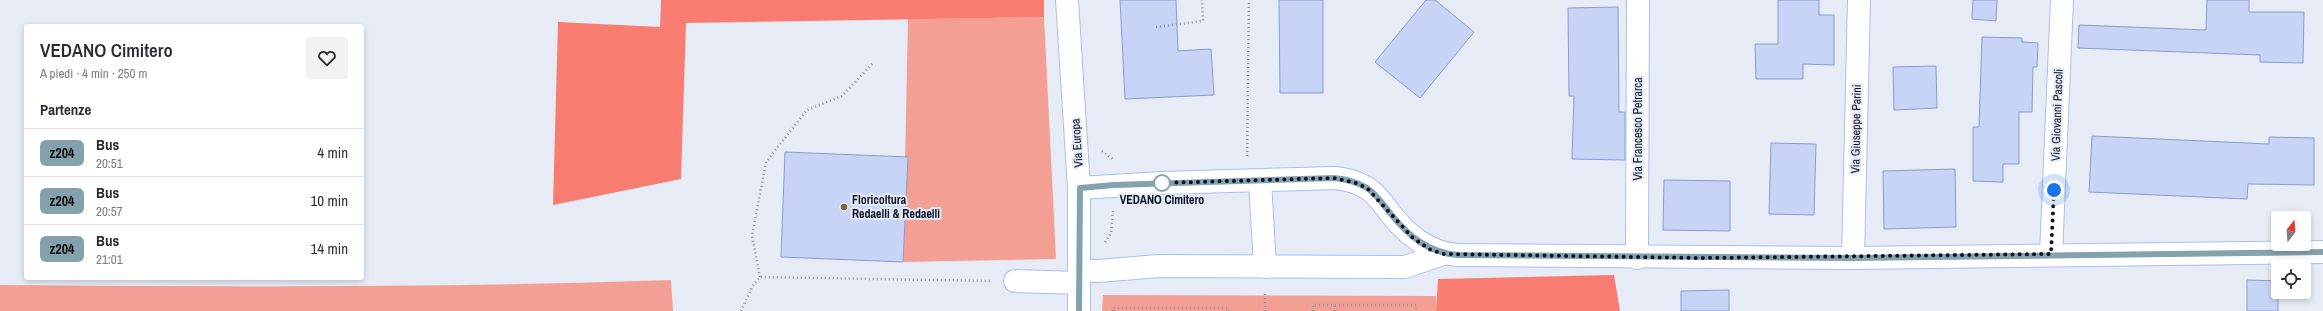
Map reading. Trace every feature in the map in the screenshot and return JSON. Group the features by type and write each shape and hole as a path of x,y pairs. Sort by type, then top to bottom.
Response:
{"street":[{"name":"Via Europa","path":"1067,0 1080,188 1079,311"},
{"name":"Via Francesco Petrarca","path":"1637,258 1638,0"},
{"name":"Via Giuseppe Parini","path":"1853,258 1859,0"},
{"name":"Via Giovanni Pascoli","path":"2051,254 2062,0"},
{"path":"1080,188 1334,178 1356,183 1376,196 1413,238 1431,250 1444,254 1637,258 1853,258 2051,254 2323,252"},
{"path":"1253,181 1265,267"},
{"path":"1016,281 1079,277 1098,271 1159,266 1405,267 1444,254"}],"path":[{"path":"1156,28 1203,21 1202,0"},
{"path":"1249,0 1253,181"},
{"path":"741,311 752,287 760,277 752,236 766,162 807,110 842,96 873,64"},
{"path":"760,277 1016,281"},
{"path":"1313,311 1313,305 1416,305 1416,311"},
{"path":"1335,305 1335,311"},
{"path":"1113,311 1113,308 1228,308 1228,311"}],"shaded area":[{"path":"661,0 1044,0 1044,17 686,23 681,179 553,205 558,22 660,27"},
{"path":"1044,17 1056,259 903,262 908,19"},
{"path":"1614,275 1620,311 1436,311 1438,279"},
{"path":"671,280 673,311 0,311 0,285 420,286"},
{"path":"1103,295 1436,296 1436,311 1102,311"}],"building":[{"path":"1120,0 1176,0 1178,51 1211,49 1214,95 1125,99"},
{"path":"1279,0 1323,0 1323,93 1280,93"},
{"path":"1426,0 1435,0 1474,32 1420,98 1375,62"},
{"path":"1778,0 1819,0 1819,15 1834,15 1834,65 1803,64 1803,79 1756,79 1755,44 1778,44"},
{"path":"1973,0 1997,0 1996,21 1972,19"},
{"path":"2207,0 2249,0 2249,12 2304,12 2303,63 2260,62 2260,55 2078,48 2079,25 2206,30"},
{"path":"1618,7 1619,112 1625,112 1625,160 1572,159 1574,96 1569,96 1568,8"},
{"path":"1982,37 2022,38 2022,42 2038,43 2037,67 2033,67 2032,112 2019,112 2019,164 2003,164 2003,182 1973,181 1973,127 1979,127"},
{"path":"1936,66 1937,108 1894,110 1893,67"},
{"path":"2092,136 2269,144 2269,137 2314,138 2314,185 2248,184 2247,199 2089,192"},
{"path":"1771,143 1816,144 1814,215 1769,214"},
{"name":"Floricoltura Redaelli & Redaelli","path":"785,152 908,157 903,262 781,257"},
{"path":"1955,169 1956,227 1884,229 1883,171"},
{"path":"1664,180 1730,181 1730,231 1663,230"},
{"path":"2247,280 2271,281 2271,299 2278,299 2278,311 2247,311"},
{"path":"1729,290 1729,311 1681,311 1681,291"}],"bus line":[{"name":"z204","path":"1079,311 1080,188 1114,185 1334,178 1345,179 1367,188 1376,196 1390,214 1413,238 1431,250 1444,254 1458,255 1637,258 1853,258 2051,254 2323,252"}],"place":[{"name":"VEDANO Cimitero","path":"1162,183"},
{"name":"Floricoltura Redaelli & Redaelli","path":"844,207"}],"route":[{"path":"1162,183 1334,178 1345,179 1367,188 1376,196 1390,214 1413,238 1431,250 1444,254 1637,258 1853,258 2051,254 2054,190"}]}
